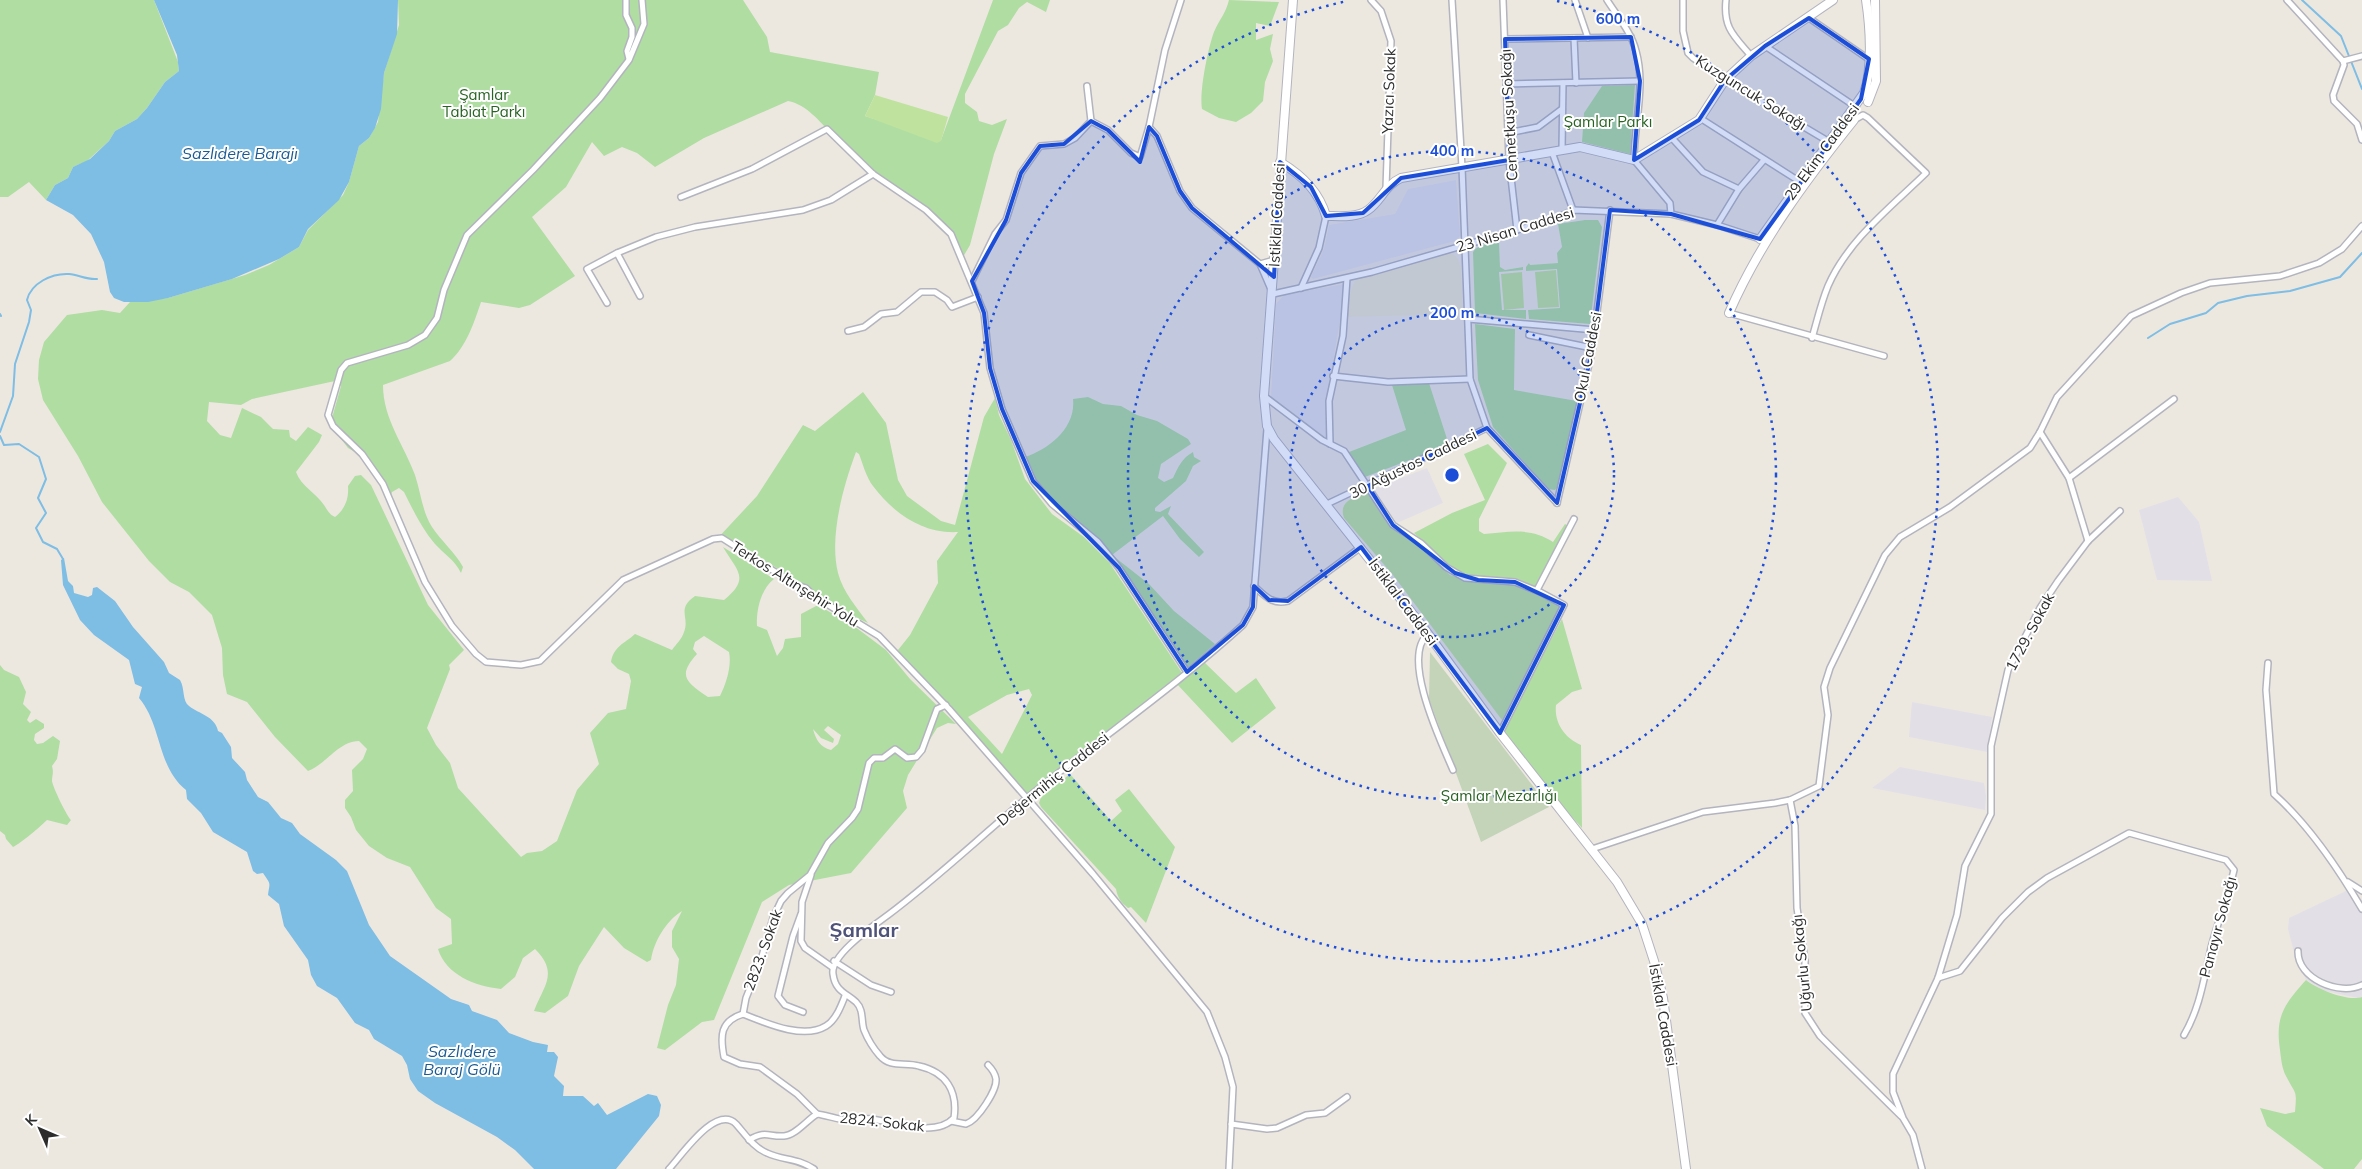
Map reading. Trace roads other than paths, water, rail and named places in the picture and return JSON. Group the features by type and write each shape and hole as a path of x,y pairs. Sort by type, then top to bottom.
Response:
{"main road":[{"name":"İstiklal Caddesi","path":"1293,0 1280,162 1273,294 1264,396 1267,426 1274,439 1428,634 1500,733 1592,849 1630,902 1642,924 1663,998 1686,1169"},
{"path":"1280,162 1301,176 1311,187 1326,216 1363,213 1373,206 1386,188 1401,178 1587,147 1634,160 1700,118 1725,80 1751,56 1833,0"},
{"name":"29 Ekim Caddesi","path":"1866,0 1876,81 1868,102"},
{"name":"29 Ekim Caddesi","path":"1729,313 1763,240 1856,107 1866,86 1873,61 1874,0"},
{"name":"29 Ekim Caddesi","path":"1831,143 1854,120"}],"street":[{"path":"626,0 626,15 632,28 632,37 627,51 629,60"},
{"path":"629,60 644,24 642,0"},
{"path":"1091,121 1108,130 1131,153 1140,157 1149,127 1164,50 1181,0"},
{"name":"Yazıcı Sokak","path":"1371,0 1381,11 1391,41 1386,188"},
{"name":"30 Ağustos Caddesi","path":"1327,504 1487,428 1470,379 1466,245 1452,0"},
{"name":"Cennetkuşu Sokağı","path":"1504,0 1509,160 1517,230"},
{"path":"1575,0 1588,38"},
{"path":"1607,0 1636,49 1640,81 1634,160 1670,203 1671,214"},
{"name":"Kuzguncuk Sokağı","path":"1683,0 1683,31 1688,53 1704,67 1831,143"},
{"path":"1726,0 1725,17 1728,28 1751,56"},
{"path":"2287,0 2348,60"},
{"path":"1809,18 1873,61"},
{"path":"1505,39 1630,37"},
{"path":"1574,38 1576,83"},
{"path":"1765,46 1856,107"},
{"path":"2362,56 2348,60 2344,65 2333,95 2334,101 2357,124 2362,140"},
{"name":"Terkos Altınşehir Yolu","path":"629,60 587,112 533,170 467,235 444,290 437,318 425,335 408,345 358,358 347,363 341,370 328,415 333,426 362,454 383,484 425,582 452,626 476,654 486,662 521,665 540,660 623,580 696,546 713,539 722,538 794,584 806,588 814,596 879,636 946,705 1094,874 1208,1012 1225,1057 1233,1087 1229,1169"},
{"path":"1506,84 1640,81"},
{"path":"1562,150 1563,83"},
{"path":"972,281 995,234 1006,220 1021,173 1034,153 1045,145 1064,144 1075,138 1091,121 1087,86"},
{"path":"1508,133 1538,127 1562,109"},
{"path":"1812,338 1828,286 1850,251 1877,220 1926,173 1868,118 1861,116 1854,120"},
{"path":"1700,118 1802,183"},
{"path":"1149,127 1157,136 1180,191 1192,208 1260,264 1273,294"},
{"path":"681,197 752,169 827,129 873,174 926,210 951,234 978,296 984,313 990,368 1002,409 1033,480 1052,504 1098,542 1120,568 1187,672"},
{"path":"1671,137 1702,172 1739,189"},
{"path":"1552,152 1573,210"},
{"path":"1717,224 1739,189 1764,160"},
{"path":"607,303 587,269 617,253 656,237 695,227 803,210 831,200 873,174"},
{"name":"23 Nisan Caddesi","path":"1273,294 1347,278 1466,245 1555,219 1573,210 1610,210 1671,214 1717,224 1763,240"},
{"name":"Okul Caddesi","path":"1487,428 1557,502 1592,348 1610,210"},
{"path":"1300,288 1319,248 1326,216"},
{"path":"1592,849 1703,812 1758,807 1790,800 1819,786 1828,715 1824,687 1830,668 1885,555 1900,537 1950,507 1992,474 2030,448 2057,397 2131,316 2181,293 2210,283 2280,276 2319,263 2342,249 2362,226"},
{"path":"617,253 640,296"},
{"path":"1260,264 1274,260"},
{"path":"1330,444 1329,400 1343,336 1347,278"},
{"path":"848,331 864,328 881,314 897,312 921,292 935,292 952,306 978,296"},
{"path":"1729,313 1812,338 1884,356"},
{"path":"1468,319 1595,330"},
{"path":"1529,335 1592,348"},
{"path":"1333,376 1388,382 1470,379"},
{"path":"1264,396 1330,444 1339,447 1348,456 1393,525 1421,543 1455,573 1478,580 1515,582 1537,590 1564,605 1500,733"},
{"path":"2069,478 2174,399"},
{"name":"Değermihiç Caddesi","path":"833,964 862,935 902,905 1026,798 1187,672 1243,625 1252,607 1267,426"},
{"path":"2040,432 2069,478 2088,541"},
{"name":"1729. Sokak","path":"1938,978 1957,915 1965,866 1991,814 1991,746 2008,670 2040,608 2088,541 2120,510"},
{"path":"1537,590 1574,519"},
{"path":"1254,586 1269,600 1288,601 1361,547"},
{"path":"1428,634 1422,642 1421,682 1428,710 1453,770"},
{"path":"2268,664 2266,690 2274,794 2296,815 2345,881 2362,908"},
{"name":"2823. Sokak","path":"743,1014 746,998 760,963 773,918 781,901 812,872 828,843 852,818 858,808 869,763 874,758 883,758 894,750 907,758 916,757 922,750 937,709 946,705"},
{"name":"Uğurlu Sokağı","path":"1790,800 1795,826 1797,908 1805,960 1804,1013 1820,1036 1903,1118"},
{"name":"Panayır Sokağı","path":"1938,978 1960,971 2002,918 2028,892 2047,878 2129,832 2226,860 2234,870 2224,910 2213,941 2200,1002 2184,1035"},
{"path":"812,872 802,902 801,941 804,948 871,984 890,992"},
{"path":"2345,881 2362,891"},
{"path":"801,914 793,936 778,996 785,1005 803,1012"},
{"path":"2298,951 2298,959 2302,970 2315,980 2345,990 2362,985"},
{"path":"833,964 832,975 845,996 856,1002 862,1012 863,1029 871,1045 882,1058 895,1065 919,1066 944,1077 953,1089 956,1105 951,1121"},
{"path":"1922,1169 1918,1146 1892,1092 1893,1074 1938,978"},
{"path":"817,1114 797,1094 760,1067 740,1064 724,1057 721,1041 724,1027 731,1018 743,1014 786,1028 808,1032 827,1026 838,1012 845,996"},
{"name":"2824. Sokak","path":"750,1140 765,1133 784,1136 795,1132 817,1114 841,1119 870,1118 901,1126 940,1127 951,1121 966,1124 979,1116 996,1084 994,1073 988,1065"},
{"path":"1231,1124 1267,1129 1277,1128 1306,1115 1325,1112 1347,1097"},
{"path":"669,1169 715,1121 724,1119 732,1121 750,1140 767,1153 801,1161 814,1169"}],"water":[{"name":"Sazlıdere Barajı","path":"154,0 398,0 397,34 384,73 381,109 375,128 369,138 359,146 349,182 339,200 308,229 299,247 279,259 232,279 168,298 148,302 124,302 114,298 110,292 104,262 91,234 73,215 46,200 55,185 68,178 73,167 90,159 109,141 115,131 137,119 165,82 179,71 177,55"},
{"name":"Sazlıdere Baraj Gölü","path":"64,558 68,581 73,586 74,593 88,597 92,595 93,588 97,587 115,601 133,627 164,662 169,673 180,680 187,704 214,722 218,731 222,733 231,747 232,758 245,772 247,780 258,797 268,802 281,818 292,823 300,834 336,860 347,871 369,925 390,956 451,999 469,1005 472,1011 497,1020 509,1033 533,1042 548,1045 547,1052 554,1052 558,1057 554,1076 564,1086 563,1096 583,1096 594,1106 598,1103 607,1115 648,1094 657,1096 661,1105 659,1116 616,1169 534,1169 515,1150 497,1137 435,1103 418,1091 410,1079 407,1065 402,1056 374,1039 369,1030 355,1023 337,998 317,986 311,975 308,960 284,926 279,904 268,895 269,883 263,873 257,874 253,871 247,852 213,832 201,813 187,799 186,790 170,770 152,721 139,698 142,687 135,684 129,660 94,635 80,620 63,585 61,560"}],"waterway":[{"path":"2302,0 2341,36 2362,89"},
{"path":"2148,338 2170,324 2206,313 2218,303 2247,296 2290,291 2340,277 2362,253"},
{"path":"0,432 13,396 15,364 29,322 31,310 27,300 29,294 43,280 56,275 69,274 97,279"},
{"path":"0,436 4,445 19,444 39,457 46,479 38,498 46,513 36,528 43,542 57,549 63,559"}],"district":[{"name":"Şamlar","path":"864,930"}],"park label":[{"name":"Şamlar Tabiat Parkı","path":"484,104"},
{"name":"Şamlar Parkı","path":"1608,122"},
{"name":"Şamlar Mezarlığı","path":"1499,796"}]}
